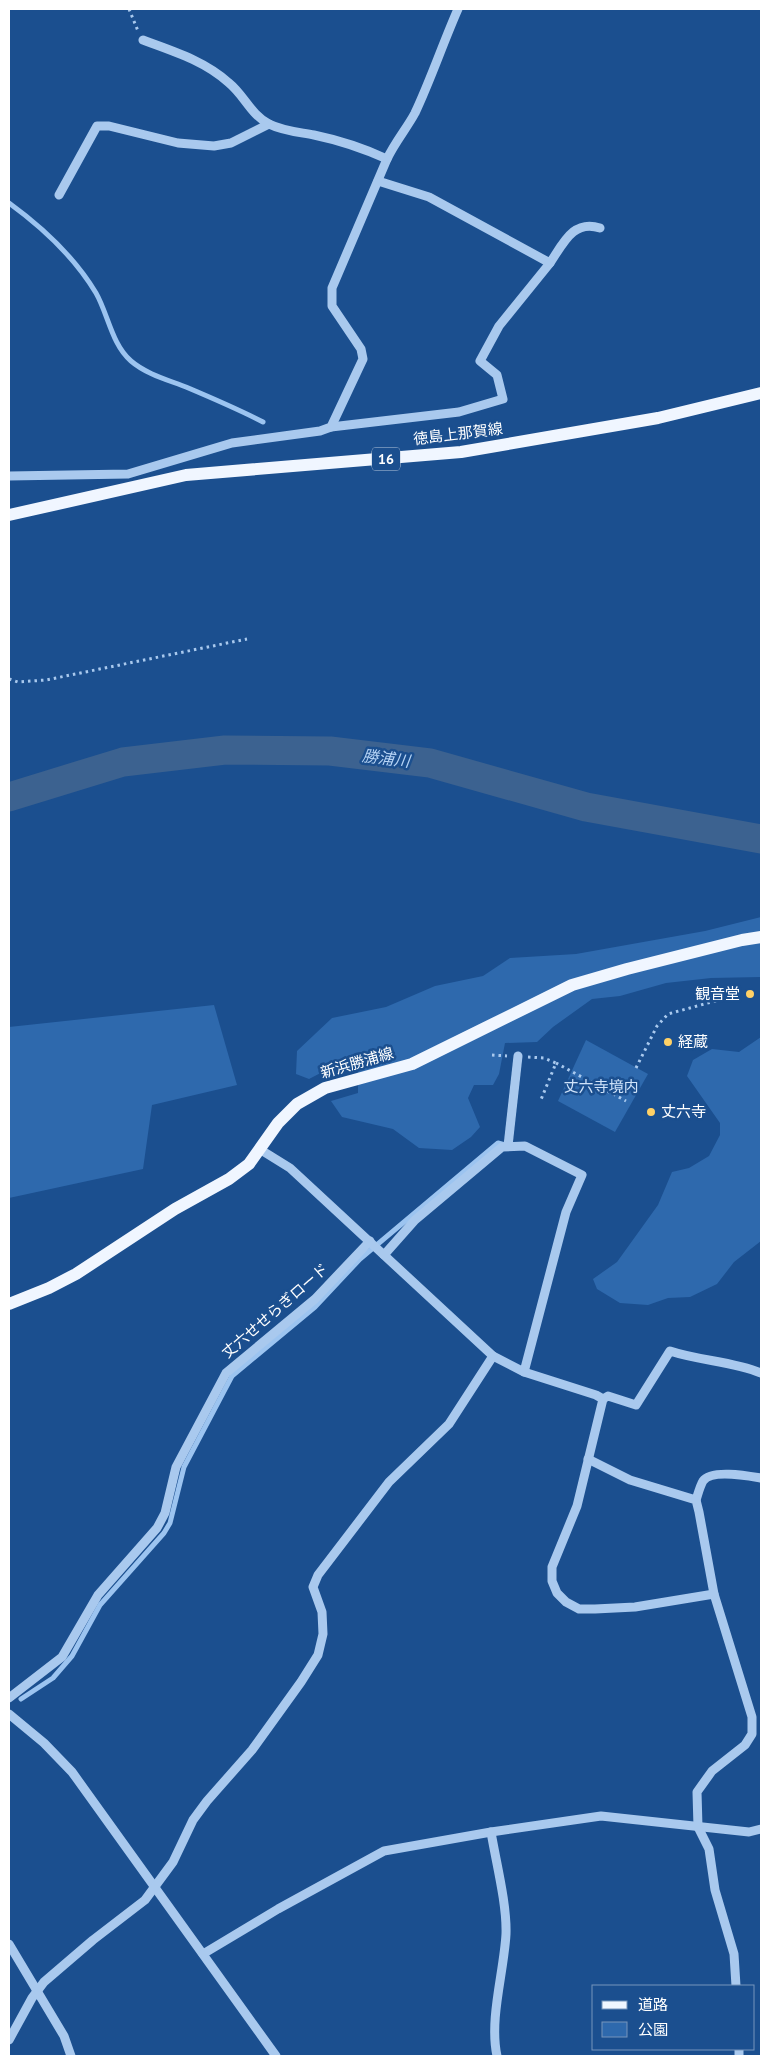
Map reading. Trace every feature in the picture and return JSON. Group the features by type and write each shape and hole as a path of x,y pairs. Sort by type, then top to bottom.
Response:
{"main road":[{"name":"徳島上那賀線","path":"9,515 186,475 461,452 658,418 761,393"},
{"name":"新浜勝浦線","path":"9,1304 49,1288 76,1274 175,1209 229,1179 249,1164 261,1150 278,1123 297,1104 325,1088 412,1064 572,985 627,969 761,937"}],"street":[{"path":"331,427 363,359 361,349 332,306 332,288 386,159 396,138 414,115 458,9"},
{"path":"143,40 186,56 212,70 230,83 260,119 269,124 283,130 314,135 353,145 386,159"},
{"path":"59,195 97,126 109,126 178,143 214,146 231,143 269,124"},
{"path":"378,181 429,197 550,263"},
{"path":"9,476 128,474 232,443 320,431 331,427 459,412 503,399 497,375 480,361 499,326 550,263 569,236 581,226 590,225 600,228"},
{"path":"128,474 133,487"},
{"path":"508,1146 518,1056"},
{"path":"384,1255 415,1220 502,1147 525,1146 582,1175 566,1212 524,1372"},
{"path":"261,1150 290,1168 493,1356 524,1372 603,1399"},
{"name":"丈六せせらぎロード","path":"9,1698 62,1657 98,1595 158,1528 165,1513 176,1467 226,1373 315,1299 370,1241"},
{"path":"714,1594 635,1607 579,1609 566,1602 557,1593 552,1581 552,1566 577,1506 603,1399 608,1396 636,1405 670,1351 684,1356 743,1366 761,1373"},
{"path":"9,2040 38,1990 93,1940 145,1900 173,1862 193,1820 207,1801 252,1750 301,1682 318,1655 323,1634 322,1612 314,1587 318,1575 389,1482 449,1424 493,1356"},
{"path":"588,1459 630,1480 696,1500"},
{"path":"736,1985 732,1946 715,1890 708,1849 698,1828 697,1792 700,1784 712,1770 745,1745 752,1734 752,1717 714,1594 696,1500 704,1480 711,1475 743,1474 761,1478"},
{"path":"9,1714 44,1743 72,1772 276,2056"},
{"path":"203,1954 278,1908 384,1851 491,1832 601,1816 698,1828 750,1832 761,1829"},
{"path":"491,1832 506,1933 497,2018 497,2056"},
{"path":"9,1944 20,1966 38,1990 64,2036 71,2056"}],"path":[{"path":"129,9 143,40"},
{"path":"9,679 18,682 46,680 247,639"},
{"path":"636,1068 657,1026 668,1014 737,995"},
{"path":"492,1055 544,1058 626,1102"},
{"path":"540,1102 556,1063"}],"green space":[{"path":"761,917 761,977 711,978 666,983 620,996 592,999 553,1027 537,1042 505,1043 499,1074 493,1085 474,1085 468,1098 480,1127 471,1137 452,1150 419,1148 393,1129 342,1117 331,1101 358,1093 358,1069 336,1065 309,1079 296,1074 297,1051 332,1018 386,1007 435,986 483,976 510,958 576,954 705,931"},
{"path":"214,1005 237,1085 152,1105 143,1169 9,1198 9,1027"},
{"path":"761,1037 761,1241 734,1262 717,1284 690,1297 668,1298 648,1305 620,1303 597,1289 593,1279 617,1262 658,1205 672,1172 689,1168 709,1156 720,1135 720,1123 687,1076 693,1060 712,1049 739,1052"},
{"name":"丈六寺境内","path":"586,1040 648,1074 615,1132 558,1101"}],"waterway":[{"path":"9,203 34,222 57,244 88,280 100,301 119,347 131,361 150,373 215,399 263,422"},
{"name":"勝浦川","path":"9,797 123,762 225,750 330,751 430,763 586,807 761,839"},
{"path":"21,1699 53,1678 72,1656 100,1605 164,1533 170,1523 184,1467 232,1376 315,1307 360,1259 498,1143 505,1145"}],"place":[{"name":"観音堂","path":"750,994"},
{"name":"経蔵","path":"668,1042"},
{"name":"丈六寺","path":"651,1112"}]}
